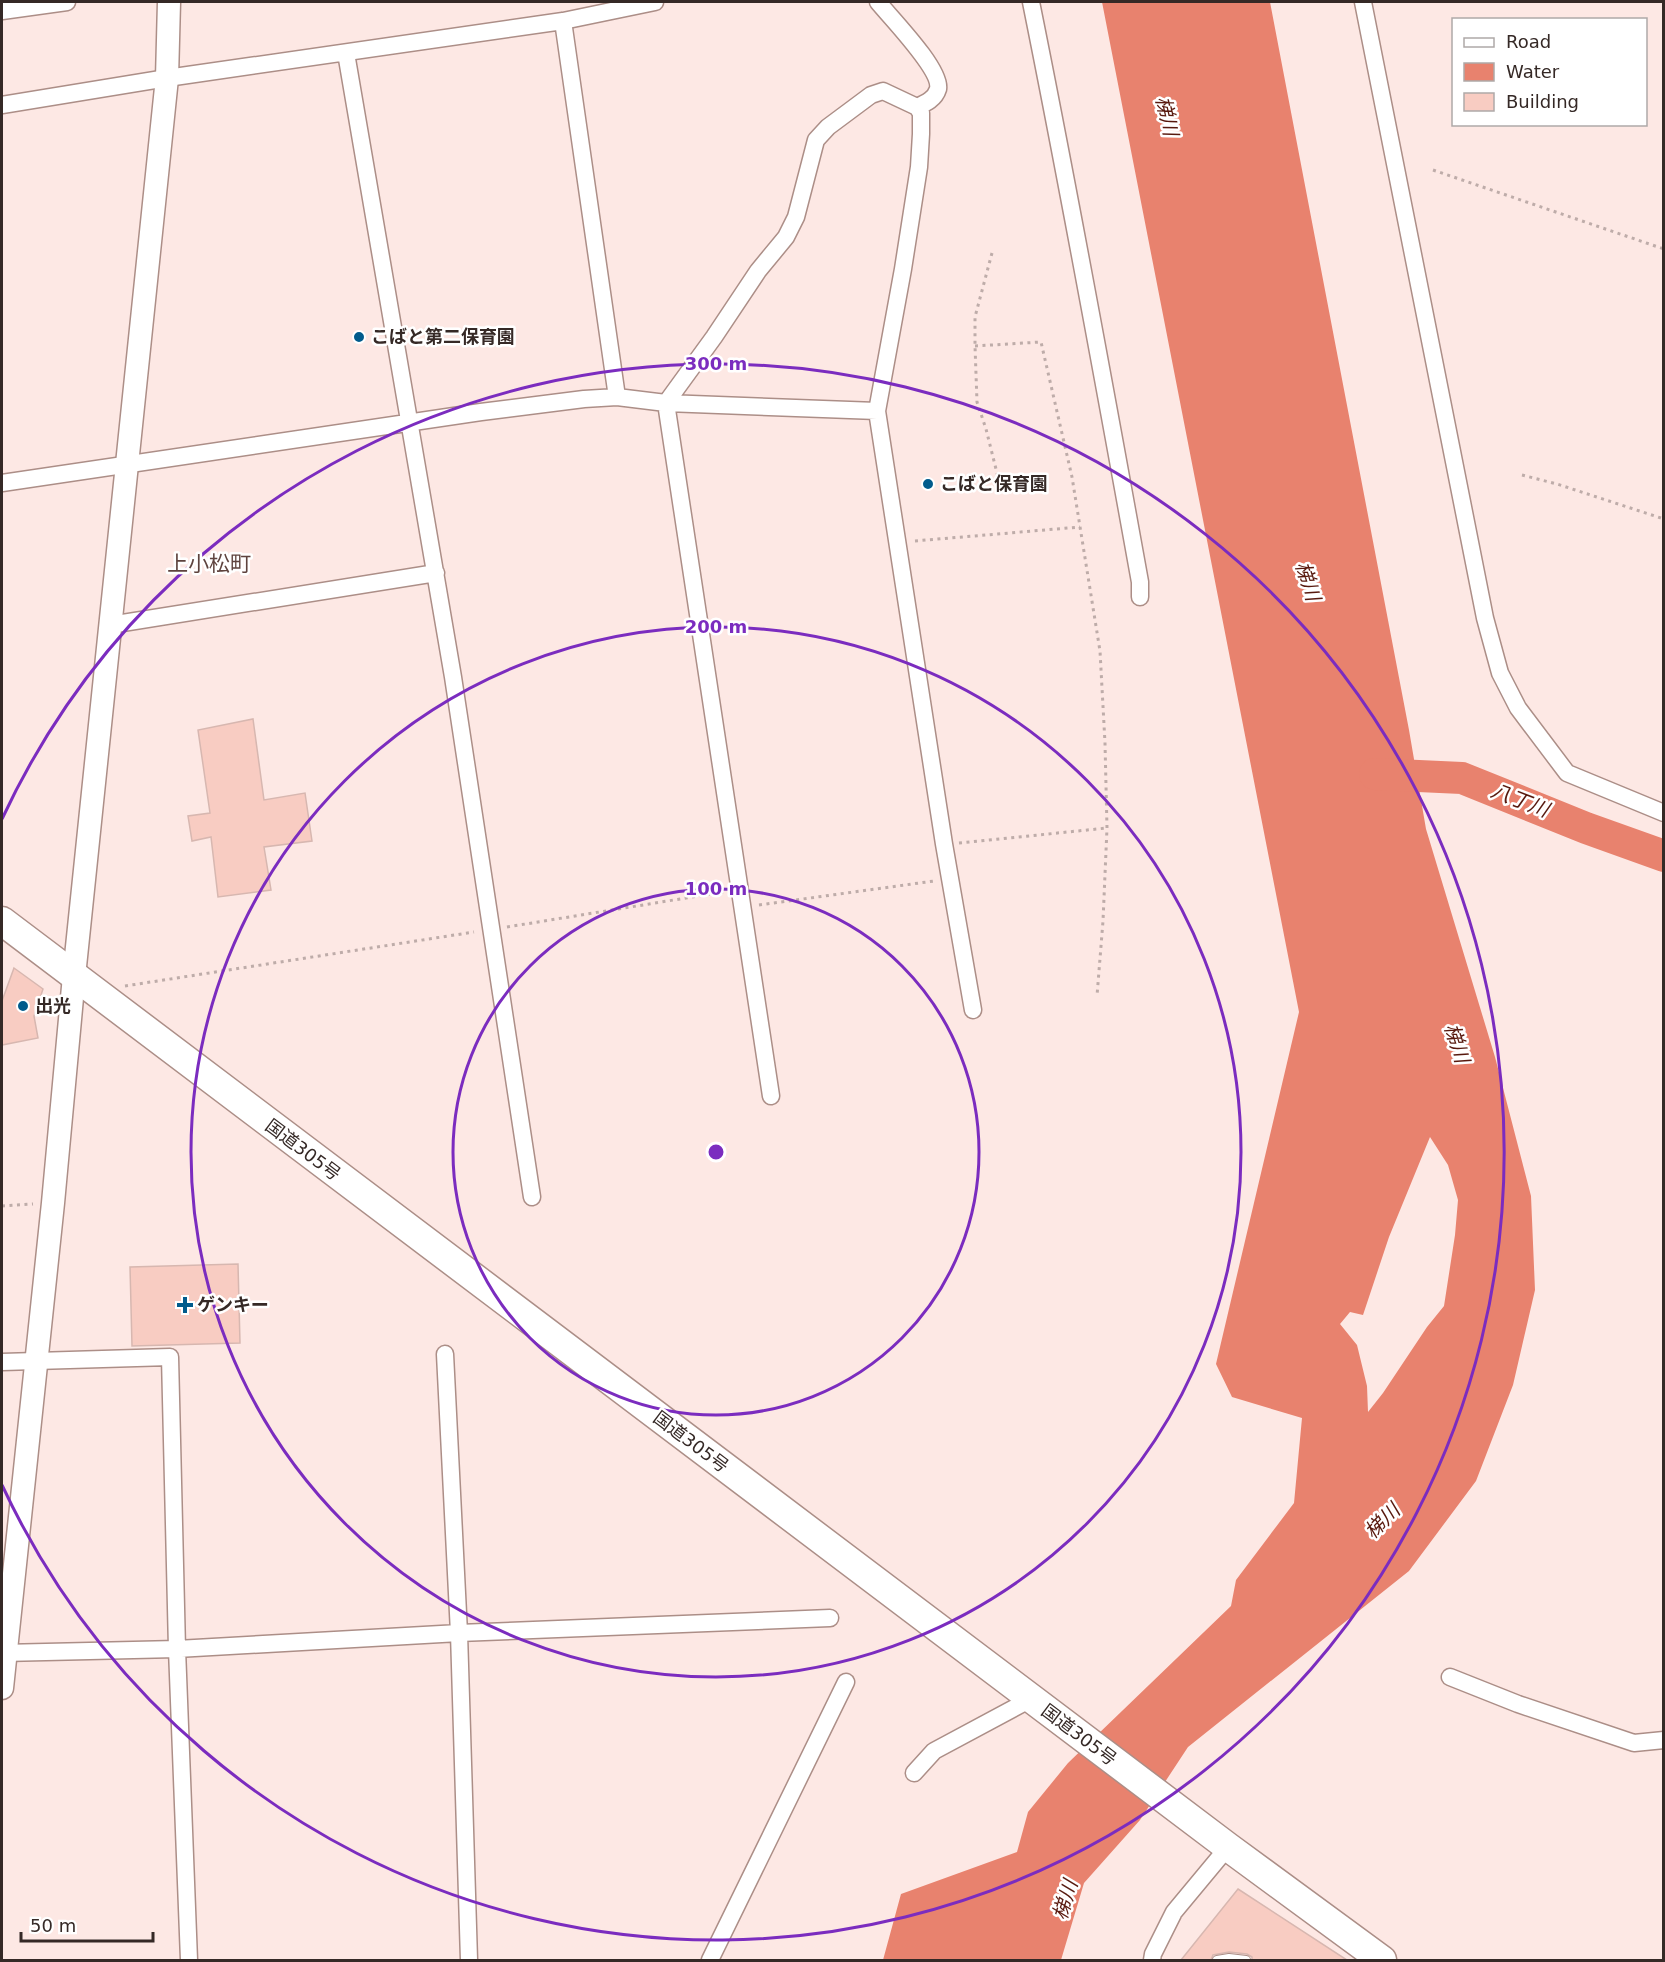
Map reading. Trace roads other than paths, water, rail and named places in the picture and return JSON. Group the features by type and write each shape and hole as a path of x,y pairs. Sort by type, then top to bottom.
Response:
{"highway":[{"name":"国道305号","path":"2,921 1223,1844 1382,1960"}],"street":[{"path":"2,11 67,2"},
{"path":"2,1688 3,1653 37,1361 74,976 167,78 169,2"},
{"path":"2,105 167,78 563,21 655,2"},
{"path":"878,2 925,57 937,79 936,95 932,100 917,107"},
{"path":"1031,2 1068,184 1140,582 1140,597"},
{"path":"1363,2 1485,618 1500,673 1518,708 1567,774 1664,813"},
{"path":"563,21 617,397"},
{"path":"346,53 436,573 532,1197"},
{"path":"771,1096 666,403 759,271 786,237 796,217 816,140 828,127 871,94 883,91 917,107 921,113 919,167 878,411 973,1010"},
{"path":"2,483 541,403 617,397 666,403 878,411"},
{"path":"110,625 436,573"},
{"path":"445,1354 459,1633 469,1960"},
{"path":"2,1362 170,1357 177,1649 189,1960"},
{"path":"3,1653 177,1649 459,1633 830,1618"},
{"path":"1450,1677 1518,1704 1634,1743 1664,1740"},
{"path":"710,1960 846,1682"},
{"path":"914,1773 934,1751 1037,1703"},
{"path":"1152,1960 1174,1912 1223,1844"}],"lane":[{"path":"1217,1960 1228,1958 1246,1960"}],"water":[{"name":"梯川","path":"1102,2 1270,2 1426,829 1495,1057 1531,1196 1535,1290 1513,1385 1476,1481 1409,1571 1188,1747 1140,1820 1084,1883 1061,1960 883,1960 901,1894 1017,1852 1028,1812 1068,1763 1231,1606 1236,1580 1294,1503 1302,1418 1232,1397 1216,1364 1299,1012","holes":["1430,1137 1448,1165 1458,1200 1444,1306 1368,1412 1367,1386 1357,1345 1340,1324 1350,1312 1363,1315 1389,1237"]}],"waterway":[{"name":"八丁川","path":"1375,774 1462,778 1586,828 1664,856"}],"place":[{"name":"こばと第二保育園","path":"359,337"},
{"name":"こばと保育園","path":"928,484"},
{"name":"出光","path":"23,1006"},
{"name":"ゲンキー","path":"185,1305"}],"district":[{"name":"上小松町","path":"209,564"}]}
